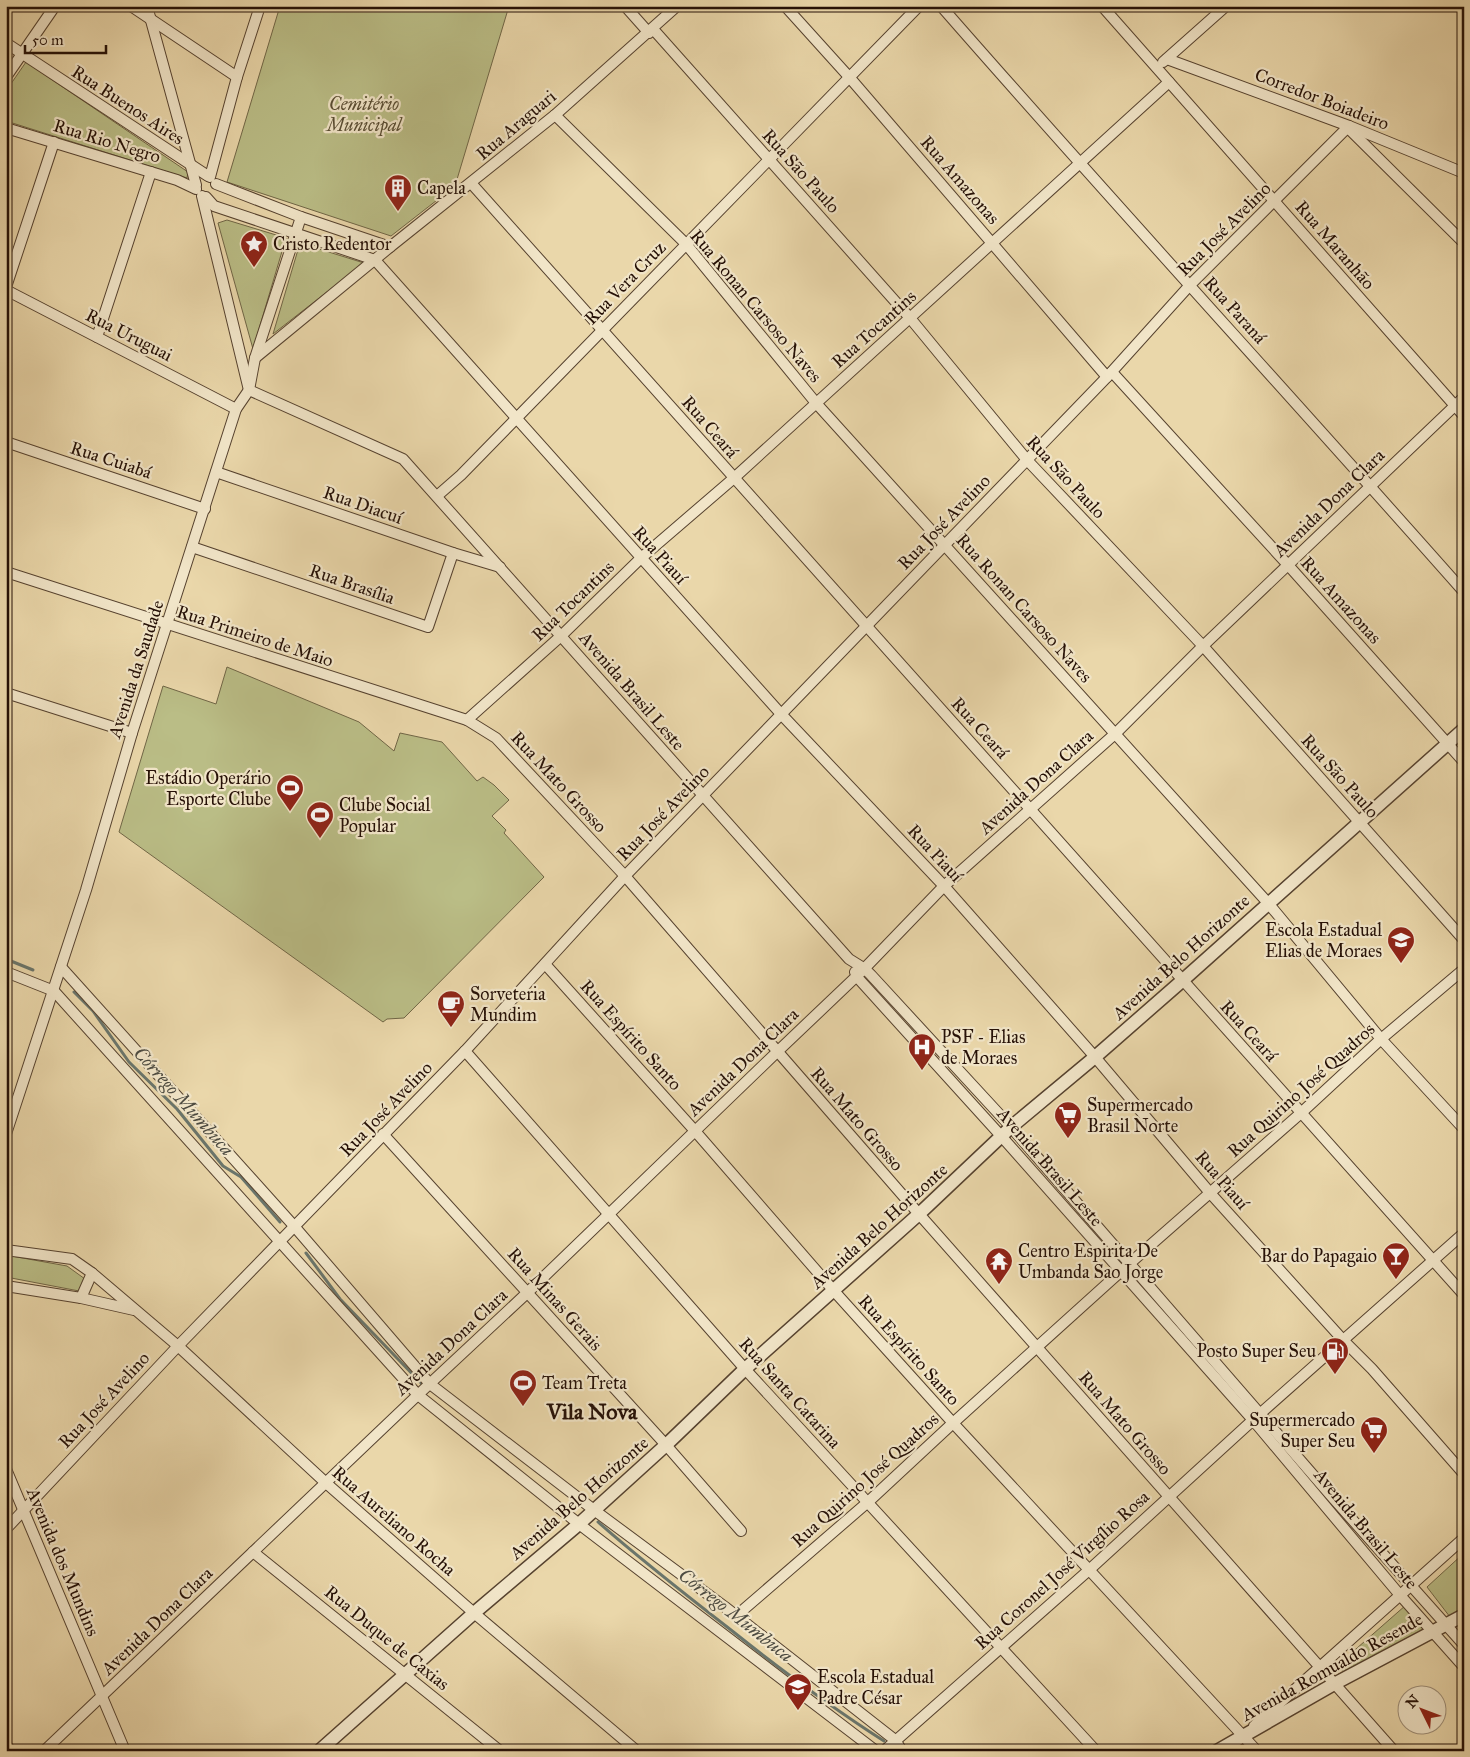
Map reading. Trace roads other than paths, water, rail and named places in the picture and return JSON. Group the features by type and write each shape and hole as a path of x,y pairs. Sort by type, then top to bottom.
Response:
{"street":[{"path":"6,77 55,6"},
{"path":"131,6 237,77"},
{"path":"147,6 188,152 189,163 200,192 249,390"},
{"path":"200,192 214,192 211,179 237,77 260,6"},
{"name":"Rua São Paulo","path":"625,6 651,31 770,159 910,318 1027,460 1203,646 1464,940"},
{"name":"Rua Araguari","path":"255,358 555,115 651,31 676,6"},
{"name":"Rua Amazonas","path":"785,6 1109,374 1288,564 1464,762"},
{"name":"Rua Vera Cruz","path":"437,496 461,475 919,6"},
{"name":"Rua Paraná","path":"941,6 1079,164 1190,285 1464,592"},
{"name":"Rua Maranhão","path":"1102,6 1464,416"},
{"path":"1156,68 1226,6"},
{"name":"Rua Buenos Aires","path":"6,44 211,179"},
{"name":"Corredor Boiadeiro","path":"1167,58 1348,126 1464,174"},
{"name":"Rua Tocantins","path":"467,720 561,636 640,558 734,478 1169,82"},
{"name":"Rua Ronan Carsoso Naves","path":"555,115 686,244 816,403 1268,903 1381,1039 1464,1129"},
{"path":"1348,126 1464,243"},
{"name":"Rua José Avelino","path":"6,1529 178,1346 465,1051 625,876 1027,460 1190,285 1348,126"},
{"name":"Rua Rio Negro","path":"6,128 176,180 200,192 214,206 375,260"},
{"path":"6,289 54,142"},
{"path":"97,337 151,172"},
{"path":"200,192 201,178 211,179 301,217 390,247"},
{"name":"Rua Ceará","path":"472,183 1464,1295"},
{"name":"Avenida da Saudade","path":"6,1134 86,890 132,733 236,409 249,390 255,358 301,217"},
{"name":"Rua Piauí","path":"375,260 781,714 944,886 1095,1057 1211,1194 1343,1340 1372,1369 1464,1474"},
{"name":"Rua Uruguai","path":"6,289 236,409"},
{"name":"Avenida Brasil Leste","path":"249,390 403,459 849,959 857,976 1006,1132 1044,1166 1329,1502 1464,1645"},
{"name":"Avenida Dona Clara","path":"44,1751 527,1293 857,976 944,886 1116,733 1203,646 1464,397"},
{"name":"Rua Cuiabá","path":"6,442 205,509"},
{"name":"Rua Diacuí","path":"216,472 500,567"},
{"name":"Rua Brasília","path":"192,547 428,627 453,552"},
{"name":"Rua Primeiro de Maio","path":"6,572 467,720"},
{"path":"6,693 132,733"},
{"name":"Rua Mato Grosso","path":"467,720 496,738 625,876 918,1214 1394,1751"},
{"name":"Avenida Belo Horizonte","path":"319,1751 474,1613 579,1524 666,1445 745,1369 834,1291 1006,1132 1183,980 1464,729"},
{"name":"Avenida Brasil Leste","path":"849,959 865,968 1006,1132 1035,1174 1121,1272 1256,1417"},
{"name":"Rua Espírito Santo","path":"546,964 953,1423 1257,1751"},
{"name":"Rua Quirino José Quadros","path":"736,1616 868,1502 1129,1264 1211,1194 1381,1039 1464,969"},
{"path":"60,970 294,1226 430,1384 736,1616 895,1740 902,1751"},
{"path":"6,972 54,989 418,1395 579,1524 876,1751"},
{"name":"Rua Santa Catarina","path":"465,1051 745,1369 1096,1751"},
{"name":"Rua Minas Gerais","path":"383,1134 666,1445 741,1531"},
{"path":"1035,1174 1044,1166"},
{"name":"Rua Coronel José Virgílio Rosa","path":"884,1751 1089,1570 1168,1496 1464,1233"},
{"name":"Rua Aureliano Rocha","path":"6,1250 72,1260 92,1273 178,1346 326,1483 474,1613 637,1751"},
{"path":"81,1298 92,1273"},
{"path":"6,1286 81,1298 135,1310"},
{"name":"Avenida dos Mundins","path":"6,1469 126,1751"},
{"name":"Avenida Brasil Leste","path":"1329,1502 1399,1594 1464,1667"},
{"path":"1244,1735 1409,1585 1464,1538"},
{"name":"Rua Duque de Caxias","path":"253,1552 500,1751"},
{"name":"Avenida Romualdo Resende","path":"1217,1751 1334,1684 1464,1615"},
{"path":"6,1744 10,1751"}],"waterway":[{"name":"Córrego Mumbuca","path":"6,959 33,970"},
{"name":"Córrego Mumbuca","path":"74,992 93,1011 129,1062 177,1109 223,1166 241,1177 280,1222"},
{"name":"Córrego Mumbuca","path":"306,1253 340,1299 423,1385"},
{"name":"Córrego Mumbuca","path":"598,1522 768,1659 884,1741"}],"place":[{"name":"Capela","path":"398,212"},
{"name":"Cristo Redentor","path":"254,268"},
{"name":"Estádio Operário Esporte Clube","path":"290,812"},
{"name":"Clube Social Popular","path":"320,839"},
{"name":"Escola Estadual Elias de Moraes","path":"1401,964"},
{"name":"Sorveteria Mundim","path":"451,1028"},
{"name":"PSF - Elias de Moraes","path":"922,1071"},
{"name":"Supermercado Brasil Norte","path":"1068,1139"},
{"name":"Bar do Papagaio","path":"1396,1280"},
{"name":"Centro Espirita De Umbanda Sao Jorge","path":"999,1285"},
{"name":"Posto Super Seu","path":"1335,1375"},
{"name":"Team Treta","path":"523,1407"},
{"name":"Supermercado Super Seu","path":"1374,1454"},
{"name":"Escola Estadual Padre César","path":"798,1711"}],"district":[{"name":"Vila Nova","path":"592,1411"}],"park label":[{"name":"Cemitério Municipal","path":"364,114"}]}
